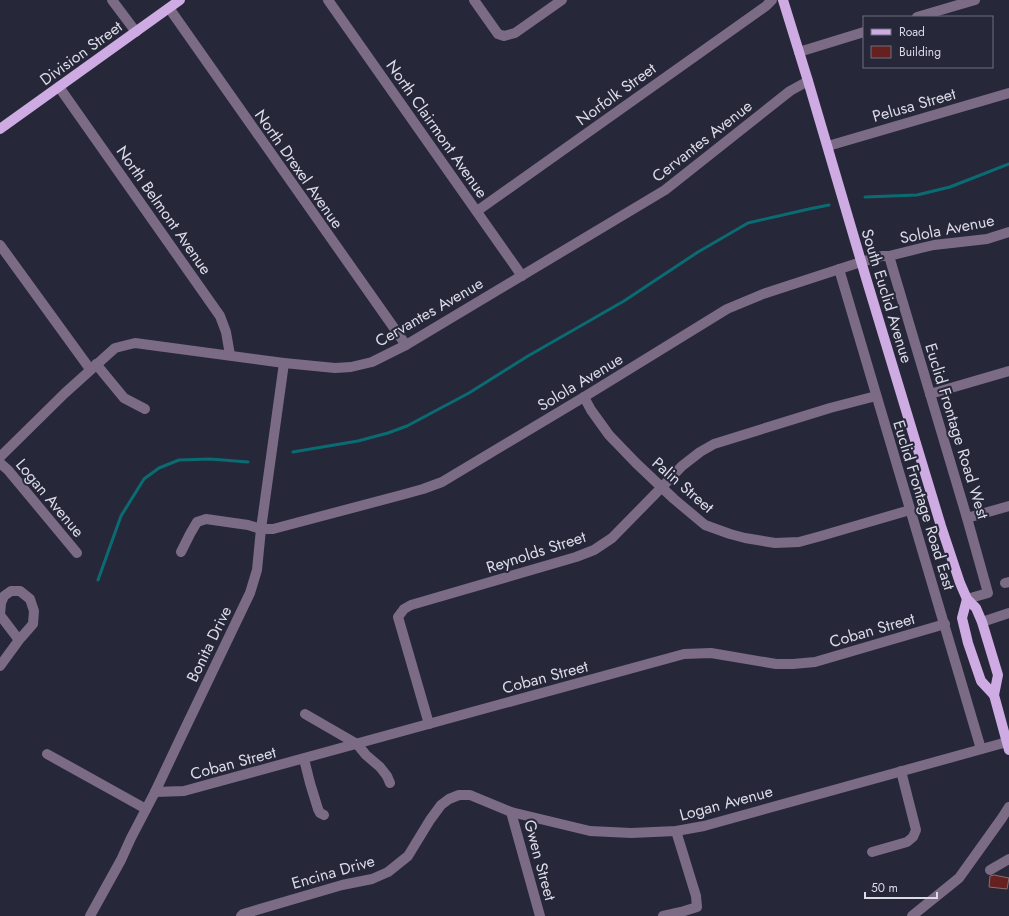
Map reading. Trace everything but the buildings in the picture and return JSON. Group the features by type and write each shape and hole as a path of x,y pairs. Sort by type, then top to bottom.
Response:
{"main road":[{"name":"Division Street","path":"0,129 180,0"},
{"name":"South Euclid Avenue","path":"783,0 941,526 960,583 967,599 976,608 982,622 998,675 994,695 1008,745"},
{"name":"South Euclid Avenue","path":"967,599 962,618 968,643 981,681 994,695"}],"street":[{"path":"112,0 136,32"},
{"name":"North Clairmont Avenue","path":"328,0 522,276"},
{"path":"474,0 498,34 504,36 515,33 562,0"},
{"name":"Norfolk Street","path":"477,211 772,0"},
{"path":"920,16 975,0"},
{"name":"North Drexel Avenue","path":"169,8 406,345"},
{"path":"799,52 863,32"},
{"name":"Cervantes Avenue","path":"0,457 114,348 135,343 284,363 335,368 351,367 372,362 406,345 665,190 790,92 808,81"},
{"name":"North Belmont Avenue","path":"59,87 220,316 225,326 230,356"},
{"name":"Pelusa Street","path":"828,146 1009,93"},
{"name":"Solola Avenue","path":"181,552 198,522 206,519 248,525 261,529 273,529 423,489 442,482 727,309 763,294 882,256 889,256 934,245 987,239 1009,232"},
{"path":"0,245 93,367 124,398 145,409"},
{"name":"Euclid Frontage Road West","path":"889,256 967,518 988,594 967,599"},
{"name":"Euclid Frontage Road East","path":"839,269 981,749"},
{"name":"Bonita Drive","path":"90,916 121,860 155,792 250,593 257,570 261,529 284,363"},
{"path":"930,394 1009,370"},
{"name":"Reynolds Street","path":"429,724 398,617 404,609 411,605 572,559 594,550 612,538 682,466 700,452 714,444 830,408 876,396"},
{"name":"Palin Street","path":"584,397 609,435 662,488 705,524 730,534 774,543 799,542 910,510"},
{"name":"Logan Avenue","path":"0,463 8,470 77,553"},
{"path":"967,518 1009,506"},
{"path":"0,666 33,624 34,611 30,599 20,591 11,591 4,596 0,614 19,640"},
{"path":"982,622 1009,613"},
{"name":"Coban Street","path":"155,792 184,791 684,654 711,653 776,664 815,662 945,624"},
{"path":"305,714 357,744 366,755 374,760 380,767 390,783"},
{"name":"Logan Avenue","path":"449,799 459,795 470,795 511,812 590,831 631,833 676,831 704,826 981,749 1008,745"},
{"path":"47,754 146,809"},
{"path":"304,759 318,809 320,813 324,814"},
{"path":"872,852 907,842 916,830 901,771"},
{"name":"Encina Drive","path":"241,916 243,914 342,885 372,879 388,872 408,856 430,820 441,805 449,799"},
{"path":"912,916 959,878 1009,807"},
{"name":"Gwen Street","path":"511,812 540,916"},
{"path":"663,916 697,907 696,896 676,831"},
{"path":"990,870 1009,859"}],"waterway":[{"path":"865,197 917,195 950,187 1009,164"},
{"path":"293,452 358,441 407,426 469,393 528,356 624,301 698,252 748,223 829,205"},
{"path":"98,580 121,516 144,479 159,468 179,460 210,459 248,462"}]}
